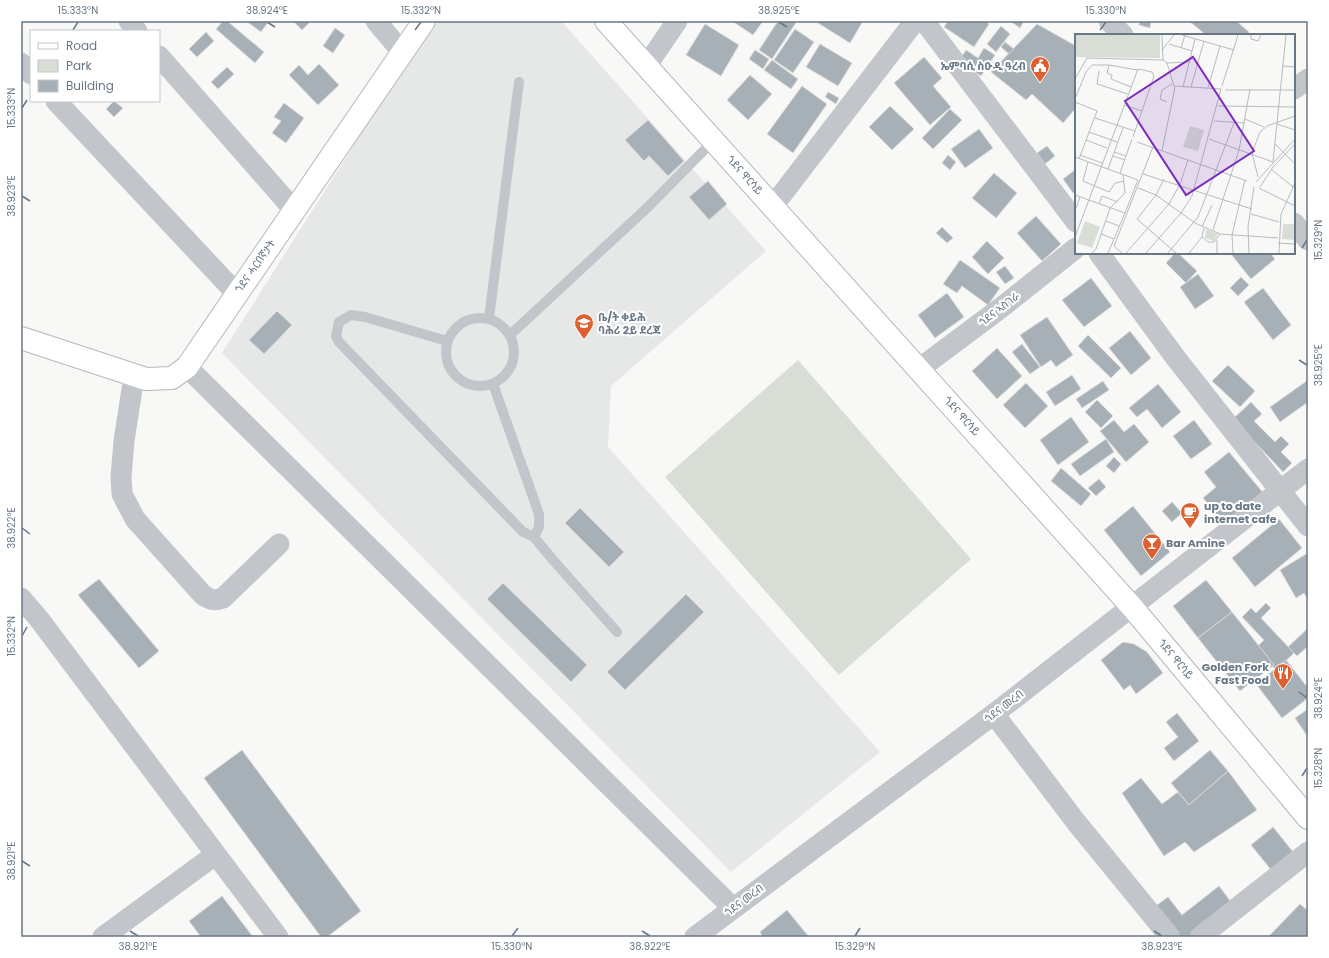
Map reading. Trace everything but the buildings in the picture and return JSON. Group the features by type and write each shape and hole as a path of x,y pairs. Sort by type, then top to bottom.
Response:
{"main road":[{"name":"ጎደና ሓርበኛታት","path":"21,338 146,380 172,378 187,367 236,293 424,21"},
{"name":"ጎደና ዋርሳይ","path":"606,21 920,369 1132,607 1308,818"}],"street":[{"path":"128,21 136,30"},
{"path":"376,21 402,52"},
{"path":"647,65 677,21"},
{"path":"773,206 915,21"},
{"path":"924,21 1075,221"},
{"path":"1109,21 1122,34"},
{"path":"160,57 294,210"},
{"path":"1295,88 1308,79"},
{"path":"57,102 236,293"},
{"path":"1295,224 1308,240"},
{"name":"ጎደና ኣስገራ","path":"920,369 1002,308 1075,249"},
{"path":"1100,254 1174,358 1281,490 1308,526"},
{"path":"187,367 733,908"},
{"path":"134,376 121,476 122,494 135,519 203,595 210,600 223,598 279,544"},
{"name":"ጎደና መረብ","path":"695,937 994,714 1308,470"},
{"path":"21,598 39,619 278,937"},
{"path":"994,714 1076,822 1170,937"},
{"path":"1200,937 1308,852"},
{"path":"104,937 215,855"}],"lane":[{"path":"489,318 519,82"},
{"path":"510,334 648,207 714,140"},
{"path":"447,341 351,315 340,322 336,336 339,342 523,532 534,537 617,632"},
{"path":"479,317 489,318 499,323 510,334 515,350 514,361 502,378 493,384 482,386 471,385 461,380 453,373 447,363 447,341 459,324 469,319 479,317"},
{"path":"493,384 539,514 539,527 534,537"}],"shaded area":[{"path":"441,21 561,21 766,251 611,386 608,447 880,752 731,872 222,353 426,31"}],"green space":[{"path":"798,360 971,559 839,675 665,477"}],"place":[{"name":"ኤምባሲ ስዑዲ ዓረብ","path":"1040,83"},
{"name":"ቤ/ት ቀይሕ ባሕሪ 2ይ ደረጃ","path":"584,340"},
{"name":"up to date internet cafe","path":"1190,529"},
{"name":"Bar Amine","path":"1152,560"},
{"name":"Golden Fork Fast Food","path":"1283,690"}]}
